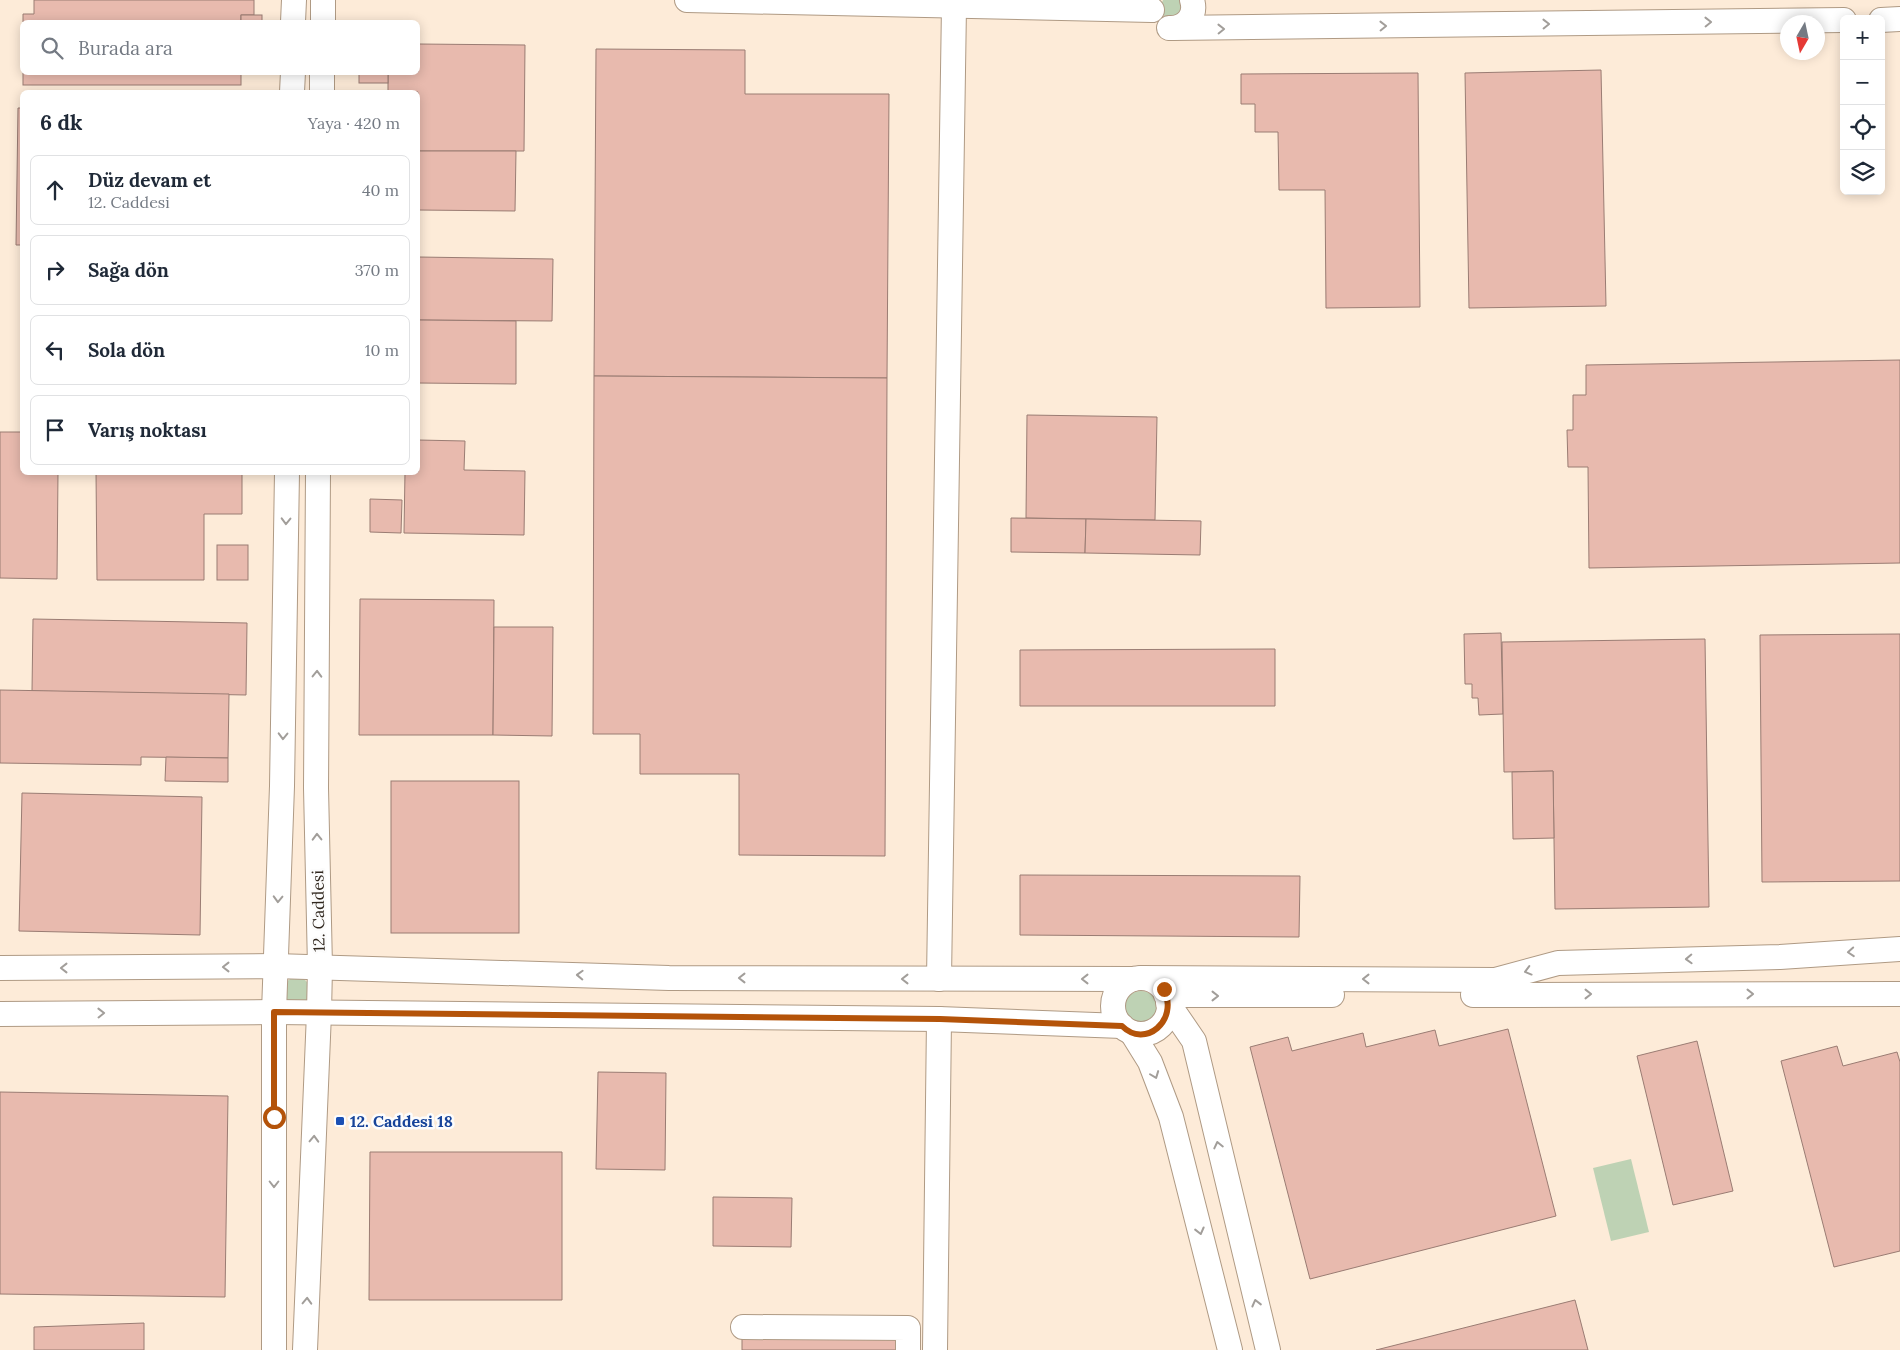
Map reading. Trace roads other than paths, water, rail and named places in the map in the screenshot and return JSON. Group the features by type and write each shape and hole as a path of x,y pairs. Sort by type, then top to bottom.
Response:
{"street":[{"path":"293,20 294,0"},
{"path":"323,0 323,20"},
{"path":"687,0 954,6 1153,5 1154,17 1159,23 1172,28 1179,28 1190,19 1193,12 1192,0"},
{"path":"939,979 954,6"},
{"path":"1885,20 1900,19"},
{"path":"1172,28 1840,20"},
{"path":"292,75 292,90"},
{"path":"322,75 322,90"},
{"path":"274,1350 274,1012 282,786 287,475"},
{"name":"12. Caddesi","path":"305,1350 320,967 316,788 318,475"},
{"path":"0,968 275,966 670,978 1495,980 1558,963 1780,957 1900,949"},
{"path":"1230,1350 1171,1117 1150,1062 1115,1017 1113,1001 1120,987 1137,979 1156,983 1164,989 1168,999 1194,1041 1268,1350"},
{"path":"1168,999 1900,994"},
{"path":"0,1014 274,1012 940,1019 1127,1030 1148,1033 1162,1025 1166,1018 1168,999"},
{"path":"935,1350 940,1019"},
{"path":"743,1327 908,1328 908,1350"}],"place":[{"name":"12. Caddesi 18","path":"340,1121"}]}
